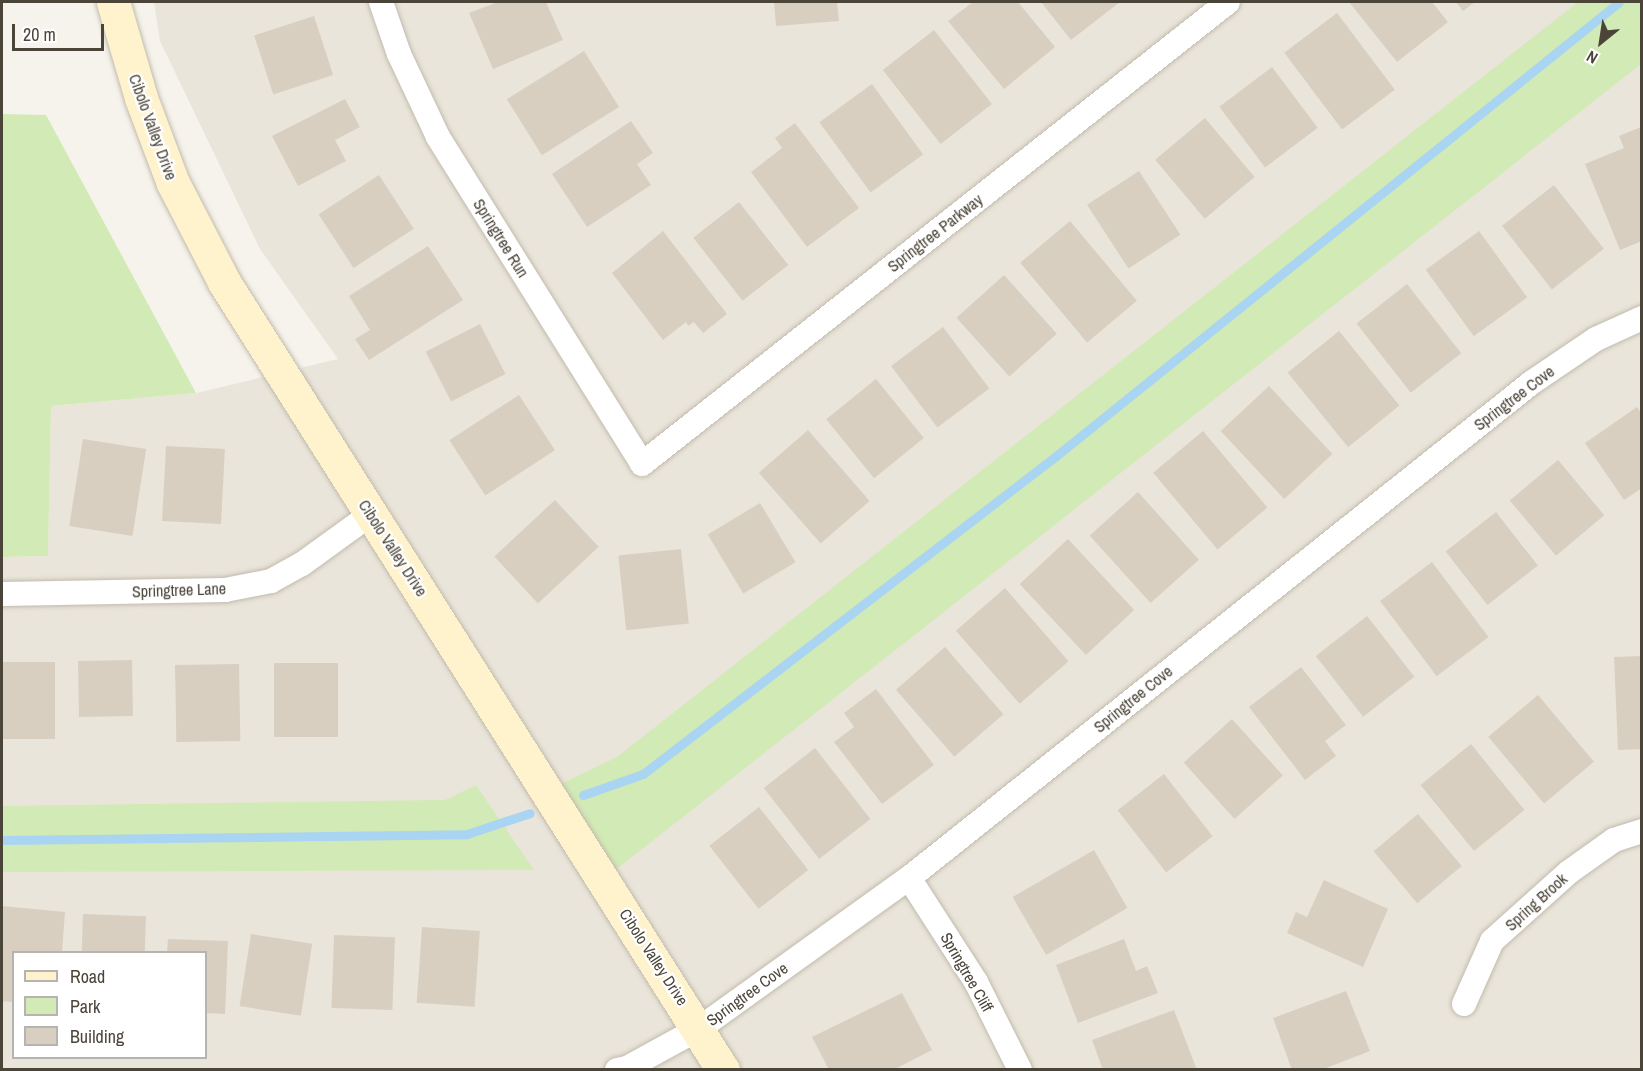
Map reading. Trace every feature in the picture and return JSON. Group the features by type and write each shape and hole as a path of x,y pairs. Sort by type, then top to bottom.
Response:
{"main road":[{"name":"Cibolo Valley Drive","path":"112,2 141,98 178,193 224,282 700,1028 723,1070"}],"street":[{"name":"Springtree Run","path":"381,2 399,54 438,137 642,464"},
{"name":"Springtree Parkway","path":"642,464 1228,2"},
{"name":"Springtree Cove","path":"617,1070 627,1068 700,1028 909,878 1531,382 1596,339 1641,318"},
{"name":"Springtree Lane","path":"2,594 225,590 271,581 302,564 371,514"},
{"name":"Spring Brook","path":"1464,1005 1492,941 1569,872 1614,840 1641,831"},
{"name":"Springtree Cliff","path":"909,878 976,982 1020,1070"}],"shaded area":[{"path":"154,2 1641,2 1641,1069 2,1069 2,557 48,556 51,406 197,393 338,359 260,249 160,41"}],"green space":[{"path":"1578,2 1641,2 1641,64 604,879 548,790 617,757"},
{"path":"2,114 46,115 196,393 51,406 48,556 2,557"},
{"path":"476,785 534,870 2,872 2,806 445,800"}],"building":[{"path":"498,2 546,2 563,40 493,69 469,13"},
{"path":"774,2 837,2 839,21 776,26"},
{"path":"973,2 1018,2 1055,47 1004,89 948,21"},
{"path":"1041,2 1120,2 1071,40"},
{"path":"1349,2 1432,2 1448,22 1397,62"},
{"path":"1456,2 1475,2 1463,11"},
{"path":"1337,13 1395,90 1342,129 1284,53"},
{"path":"314,16 333,75 273,94 254,35"},
{"path":"934,30 992,104 941,144 883,70"},
{"path":"584,51 619,107 542,155 507,99"},
{"path":"1272,67 1318,128 1265,167 1219,107"},
{"path":"872,84 923,154 871,193 819,122"},
{"path":"345,99 360,127 335,140 346,161 298,186 272,136"},
{"path":"1205,118 1254,177 1205,219 1155,160"},
{"path":"631,121 653,153 637,164 651,185 587,227 552,174"},
{"path":"795,123 859,208 807,247 751,172 782,148 775,138"},
{"path":"1641,127 1642,241 1620,250 1585,164 1624,148 1619,136"},
{"path":"1139,171 1180,235 1128,269 1087,205"},
{"path":"379,175 414,229 353,268 319,214"},
{"path":"1554,185 1604,249 1552,289 1502,226"},
{"path":"739,202 788,265 743,301 693,238"},
{"path":"1070,221 1137,301 1087,342 1020,263"},
{"path":"663,231 727,314 703,333 694,322 688,326 686,322 663,340 612,273"},
{"path":"1479,231 1527,297 1474,336 1426,270"},
{"path":"428,246 463,300 369,360 355,339 370,330 349,296"},
{"path":"1004,275 1057,334 1009,377 956,318"},
{"path":"1407,284 1461,353 1411,393 1357,323"},
{"path":"480,324 505,374 451,402 426,352"},
{"path":"943,327 989,388 937,428 891,366"},
{"path":"1339,331 1399,406 1348,447 1288,373"},
{"path":"876,379 924,438 874,478 826,419"},
{"path":"1269,386 1332,454 1284,499 1221,431"},
{"path":"519,395 555,450 485,496 449,440"},
{"path":"1637,407 1642,414 1642,488 1624,500 1585,443"},
{"path":"808,430 870,501 821,544 759,473"},
{"path":"1203,431 1267,508 1217,549 1153,473"},
{"path":"83,439 146,449 132,536 69,526"},
{"path":"166,446 225,449 221,524 162,521"},
{"path":"1558,460 1604,515 1556,556 1510,500"},
{"path":"1138,492 1199,560 1151,603 1090,535"},
{"path":"555,500 599,547 538,603 494,557"},
{"path":"760,503 796,562 743,594 708,534"},
{"path":"1496,512 1538,566 1487,605 1446,551"},
{"path":"1068,539 1134,610 1086,655 1020,584"},
{"path":"681,549 689,624 626,630 618,556"},
{"path":"1432,562 1489,637 1437,676 1380,601"},
{"path":"1005,588 1069,661 1020,704 956,631"},
{"path":"1367,616 1414,677 1363,717 1316,656"},
{"path":"945,647 1003,714 954,757 896,690"},
{"path":"1642,656 1642,749 1618,750 1614,657"},
{"path":"132,660 133,716 79,717 78,661"},
{"path":"2,662 55,662 55,739 2,739"},
{"path":"274,663 338,663 338,737 274,737"},
{"path":"239,664 240,741 176,742 175,665"},
{"path":"1301,667 1346,725 1325,741 1336,756 1305,780 1249,707"},
{"path":"876,689 934,765 882,804 834,742 854,727 844,713"},
{"path":"1538,695 1594,762 1544,803 1488,737"},
{"path":"1232,719 1283,775 1235,819 1184,762"},
{"path":"1471,744 1524,810 1474,851 1420,785"},
{"path":"815,748 870,819 819,859 764,788"},
{"path":"1164,774 1213,836 1166,873 1118,810"},
{"path":"759,807 808,870 759,909 709,846"},
{"path":"1418,814 1462,866 1417,903 1374,851"},
{"path":"1094,850 1128,908 1046,955 1013,897"},
{"path":"1324,880 1388,909 1363,967 1287,933 1296,912 1307,917"},
{"path":"2,906 65,912 62,951 12,951 12,1002 2,1001"},
{"path":"83,914 146,916 145,951 82,951"},
{"path":"422,927 480,931 475,1007 417,1003"},
{"path":"251,934 312,944 301,1016 240,1006"},
{"path":"334,935 395,937 392,1010 331,1008"},
{"path":"168,939 228,941 225,1014 207,1013 207,951 167,951"},
{"path":"1124,939 1136,971 1147,966 1158,993 1078,1023 1056,965"},
{"path":"1346,991 1370,1051 1321,1070 1292,1070 1273,1018"},
{"path":"902,993 932,1050 893,1070 829,1070 812,1037"},
{"path":"1174,1010 1197,1070 1103,1070 1092,1040"}],"waterway":[{"path":"583,795 643,774 1056,456 1619,2"},
{"path":"2,840 467,834 530,813"}]}
